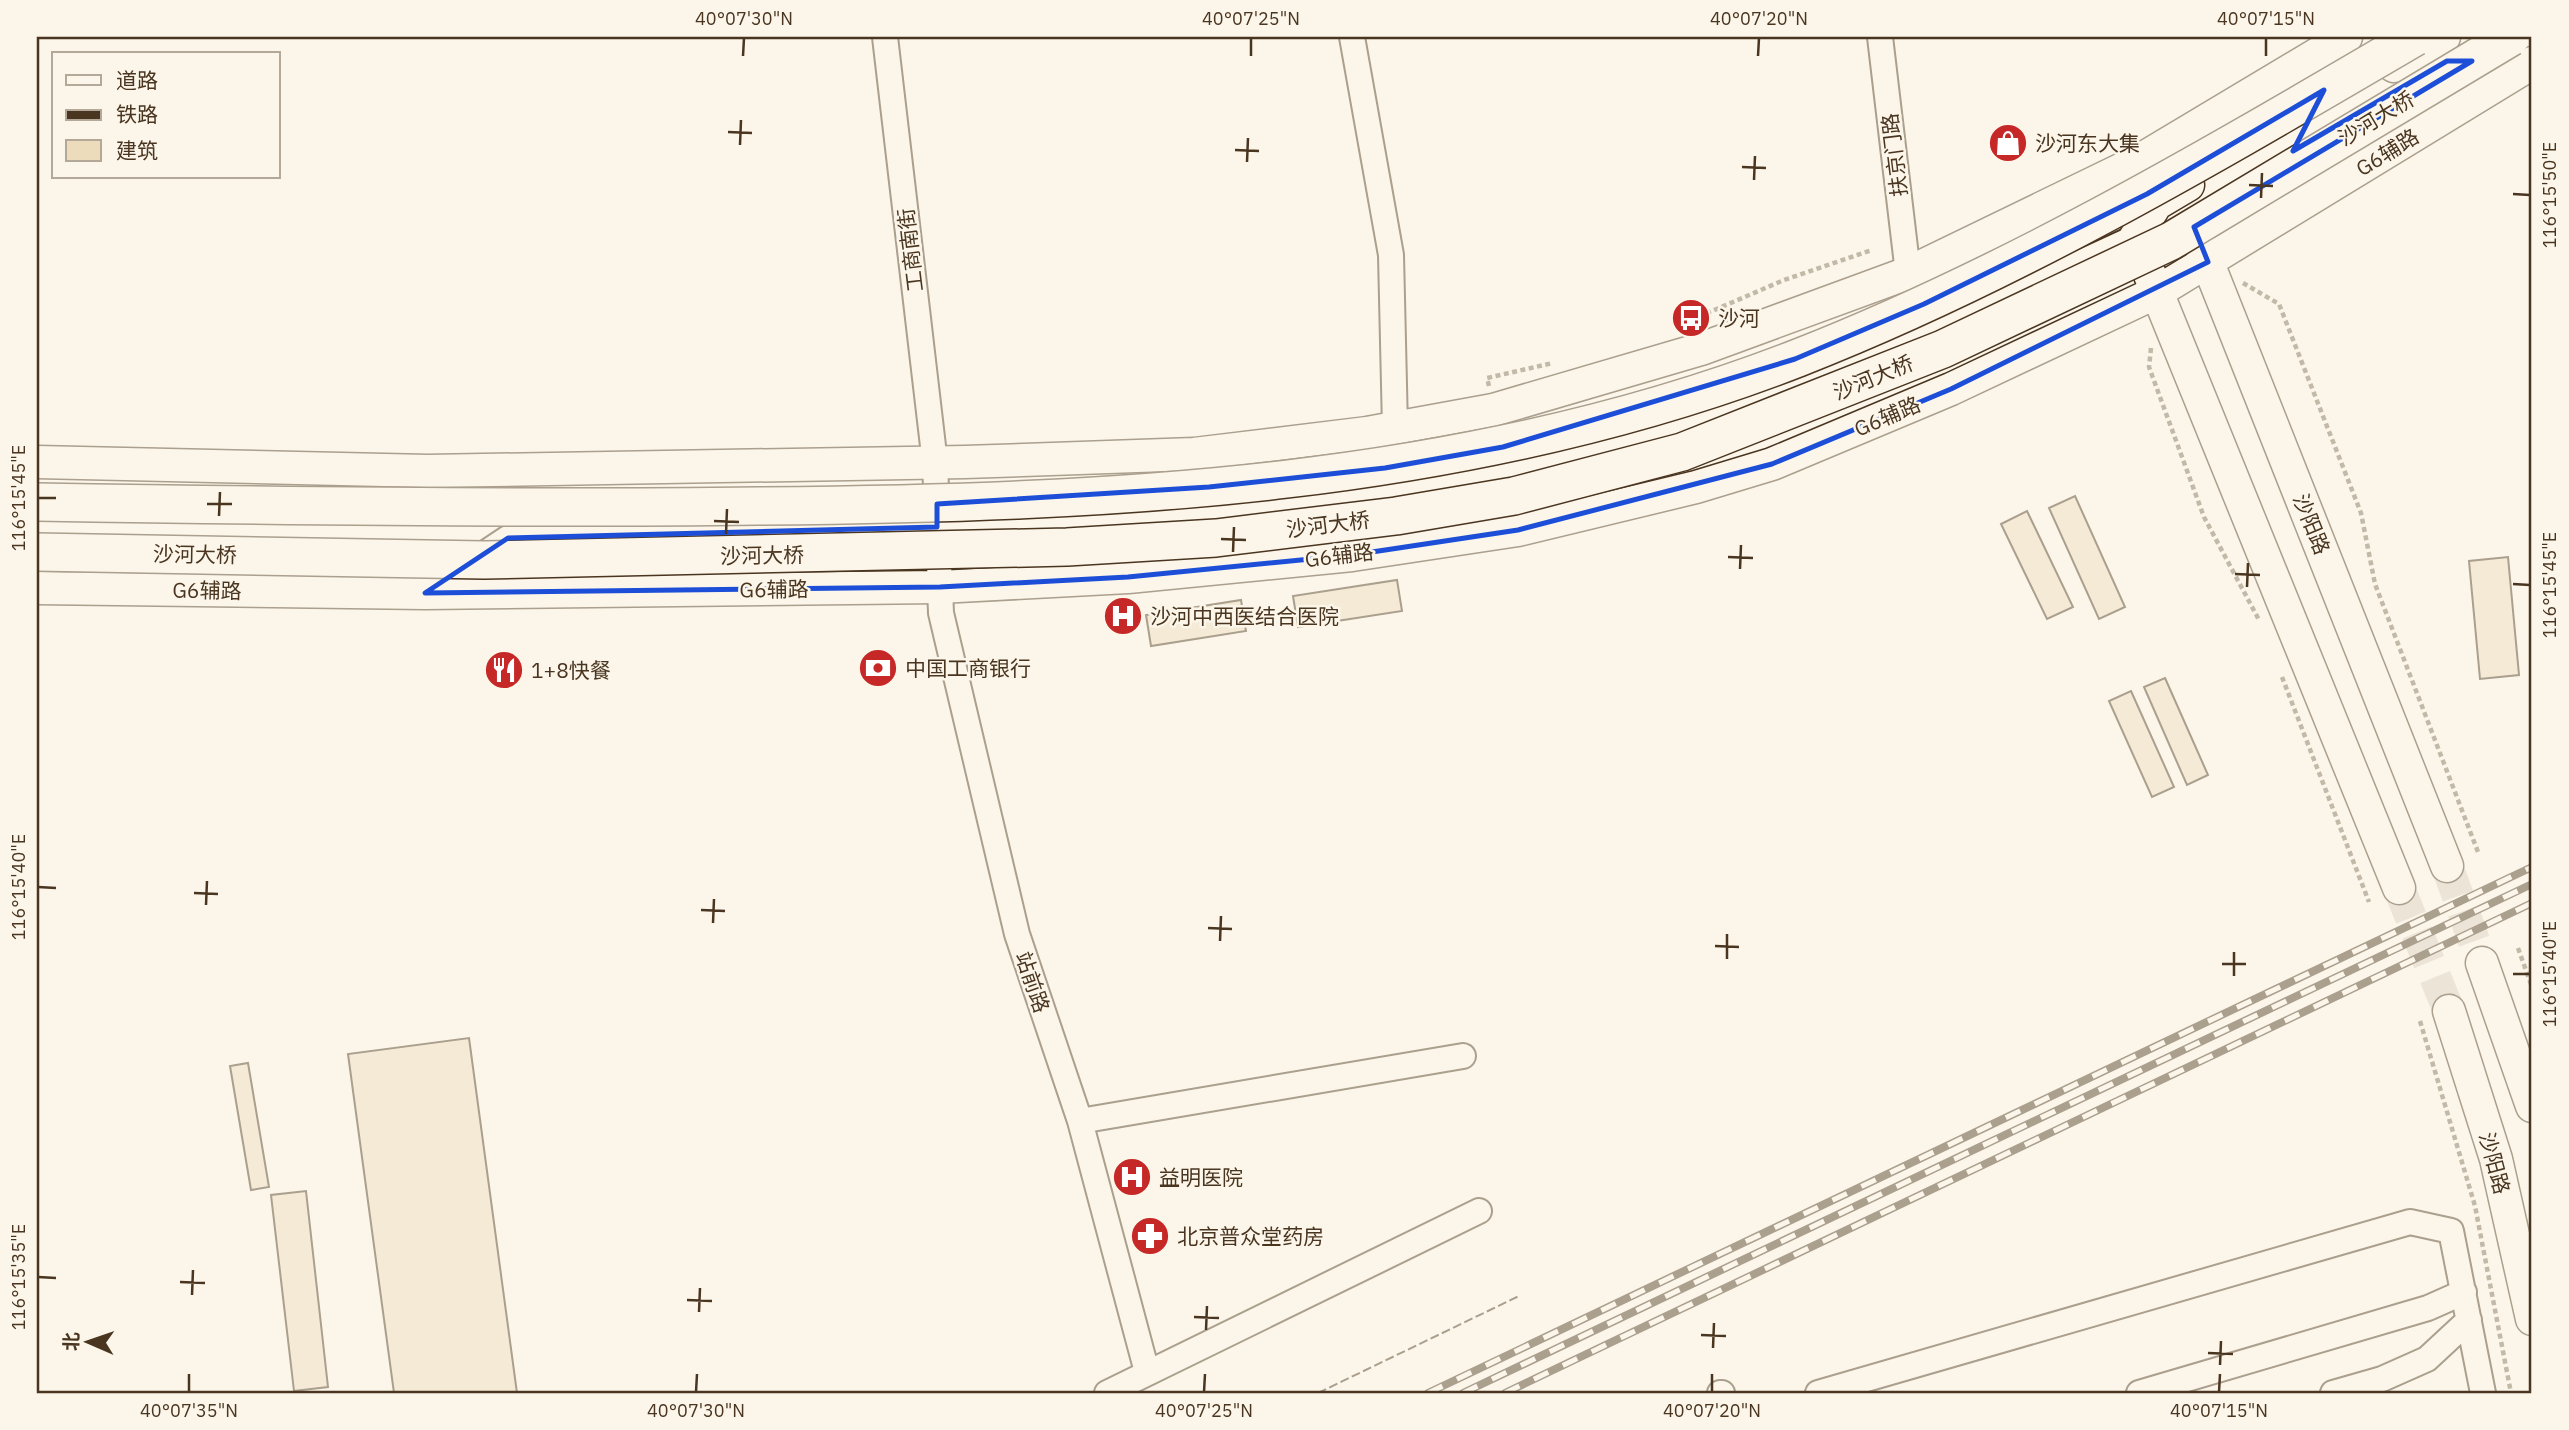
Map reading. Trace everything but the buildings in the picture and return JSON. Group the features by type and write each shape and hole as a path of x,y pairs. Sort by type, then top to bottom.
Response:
{"highway":[{"path":"37,502 481,509 903,505 1069,499 1385,468 1503,447 1667,401 1795,359 1924,304 2147,194 2415,37"},
{"name":"沙河大桥","path":"37,552 484,559 1054,548 1216,538 1396,516 1514,496 1682,452 1943,349 2171,241 2511,37"}],"main road":[{"path":"37,462 428,471 935,463 1194,454 1395,428 1493,410 1700,349 1908,273 2137,162 2346,37"},
{"path":"2312,113 2352,37"},
{"path":"2399,888 2135,238 2156,204 2444,37"},
{"name":"G6辅路","path":"37,588 425,593 940,587 1128,577 1352,555 1518,530 1696,487 1772,464 1927,400 2157,292 2532,62"},
{"path":"2156,204 2188,213"},
{"name":"沙阳路","path":"2188,213 2447,866"},
{"path":"2482,963 2532,1107"},
{"name":"沙阳路","path":"2434,1016 2496,1159 2532,1319"}],"street":[{"name":"工商南街","path":"885,37 935,463 937,527"},
{"path":"1352,37 1391,255 1395,428"},
{"name":"扶京门路","path":"1880,37 1908,273"},
{"path":"425,593 508,538 1068,523 1199,513 1326,500 1506,470 1587,451 1802,382 1936,329 2188,213 2447,61 2532,62"},
{"name":"站前路","path":"937,527 940,587 947,640 1017,934 1080,1121 1143,1382"},
{"path":"1080,1121 1463,1056"},
{"path":"1107,1393 1143,1382 1479,1211"},
{"path":"1818,1393 2410,1222 2451,1231 2483,1393"},
{"path":"2139,1393 2428,1308 2463,1292"},
{"path":"2333,1393 2382,1378 2427,1359 2469,1320"}],"path":[{"path":"2208,262 2279,304 2361,513 2375,584 2478,852"},
{"path":"2152,342 2149,367 2204,517 2262,625"},
{"path":"2281,675 2369,902"},
{"path":"2518,948 2532,987"},
{"path":"2434,1016 2475,1206 2511,1393"}],"highlighted area":[{"path":"2447,61 2472,61 2194,227 2208,262 1951,389 1772,464 1518,530 1352,555 1128,577 940,587 425,593 508,538 937,527 937,504 1209,487 1385,468 1503,447 1795,359 1924,304 2147,194 2324,90 2293,151"}],"tunnel":[{"path":"2447,866 2482,963"},
{"path":"2399,888 2449,1011"}],"railway":[{"path":"1428,1393 2532,867"},
{"path":"1463,1393 2532,884"},
{"path":"1505,1393 2532,903"}],"fence":[{"path":"1318,1393 1519,1296"}],"place":[{"name":"沙河东大集","path":"2008,143"},
{"name":"沙河","path":"1691,318"},
{"name":"沙河中西医结合医院","path":"1123,616"},
{"name":"中国工商银行","path":"878,668"},
{"name":"1+8快餐","path":"504,670"},
{"name":"益明医院","path":"1132,1177"},
{"name":"北京普众堂药房","path":"1150,1236"}]}
